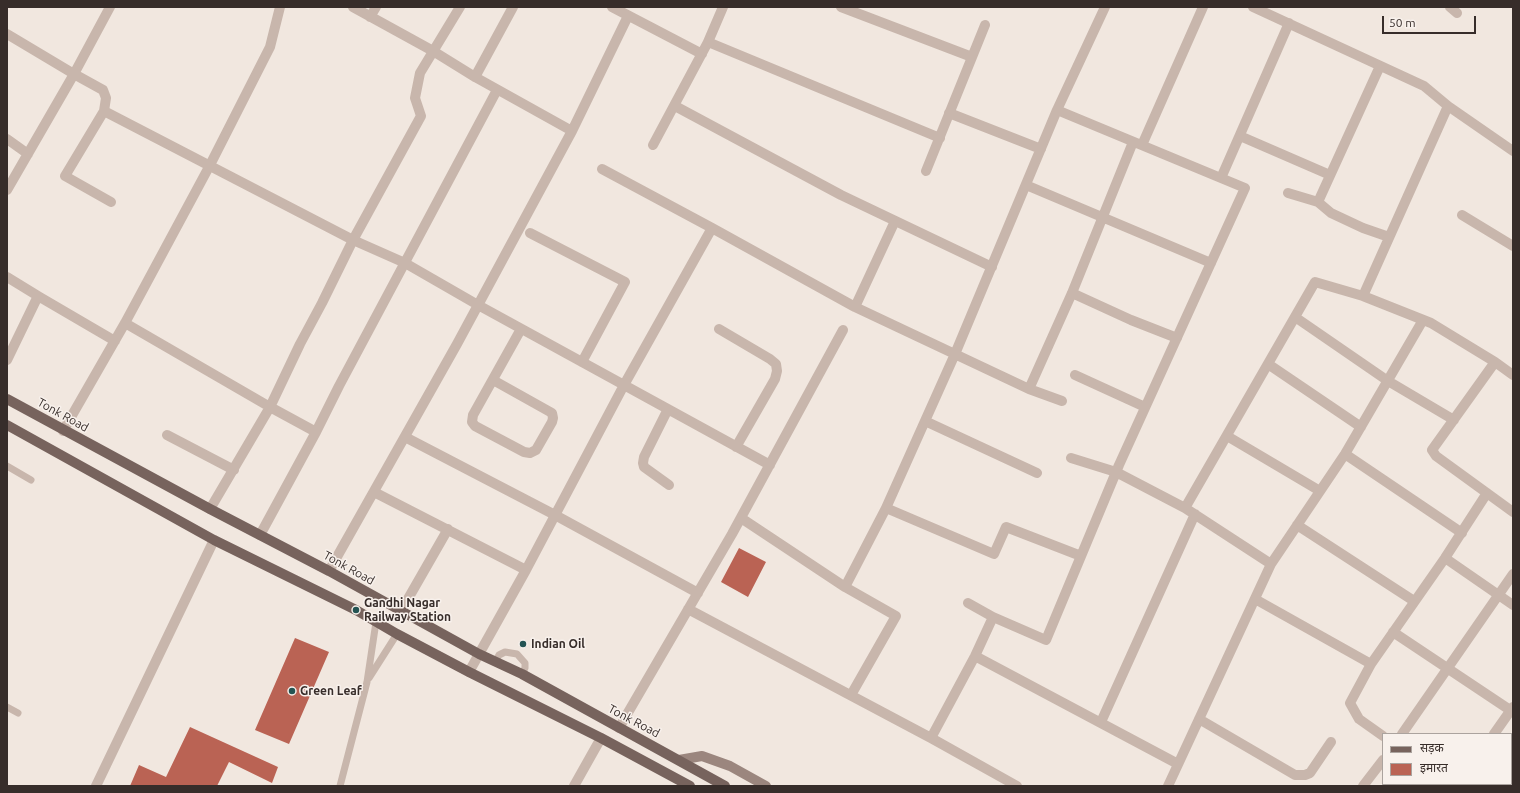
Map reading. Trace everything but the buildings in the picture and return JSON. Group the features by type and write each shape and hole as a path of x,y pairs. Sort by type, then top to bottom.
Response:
{"main road":[{"name":"Tonk Road","path":"7,399 330,572 479,654 522,674 725,786"},
{"path":"7,425 214,540 356,610 397,634 469,672 601,738 674,781 690,786"}],"street":[{"path":"7,190 74,74 110,7"},
{"path":"63,430 125,323 210,165 270,46 280,7"},
{"path":"353,7 433,51 497,90 572,131"},
{"path":"370,17 376,7"},
{"path":"210,509 270,407 353,240 421,116 415,98 420,73 460,7"},
{"path":"475,77 513,7"},
{"path":"613,7 702,54"},
{"path":"652,146 702,54 723,7"},
{"path":"841,7 972,57"},
{"path":"845,586 886,508 955,354 1057,110 1105,7"},
{"path":"1029,389 1103,217 1204,7"},
{"path":"1253,7 1424,86 1448,106 1513,151"},
{"path":"330,572 478,305 572,131 628,16"},
{"path":"1221,178 1288,23"},
{"path":"926,171 985,25"},
{"path":"7,34 103,90 106,98 104,111 65,176 112,202"},
{"path":"708,42 940,138"},
{"path":"1318,202 1380,66"},
{"path":"260,535 497,90"},
{"path":"675,106 841,195 992,267"},
{"path":"1363,296 1448,106"},
{"path":"968,603 993,617 1046,640 1116,472 1245,188 1057,110"},
{"path":"104,111 353,240 405,263 521,329 770,465"},
{"path":"949,113 1041,150"},
{"path":"1240,136 1330,176"},
{"path":"7,139 28,154"},
{"path":"602,169 855,307 1029,389 1062,401"},
{"path":"1026,185 1211,263"},
{"path":"1288,193 1318,202 1331,213 1363,228 1390,237"},
{"path":"1462,215 1513,246"},
{"path":"855,307 895,221"},
{"path":"469,672 526,570 624,385 712,228"},
{"path":"530,233 625,282 582,362"},
{"path":"7,277 114,341"},
{"path":"1185,508 1315,282 1363,296 1431,323 1495,362 1513,375"},
{"path":"1072,292 1131,320 1177,338"},
{"path":"7,360 38,296"},
{"path":"1295,317 1388,381 1454,420"},
{"path":"1169,786 1271,564 1345,454 1423,320"},
{"path":"125,323 316,432"},
{"path":"493,380 552,413 552,422 536,450 530,453 524,452 475,426 472,422 473,414 521,329"},
{"path":"719,330 770,359 776,364 777,370 775,379 736,447"},
{"path":"619,728 741,518 843,330"},
{"path":"1495,362 1432,450 1436,456 1513,512"},
{"path":"1268,364 1361,427"},
{"path":"1075,374 1145,407"},
{"path":"668,409 644,457 644,467 669,485"},
{"path":"925,421 1037,473"},
{"path":"167,435 234,470"},
{"path":"1227,436 1320,491"},
{"path":"405,437 555,515 698,593"},
{"path":"1345,454 1462,533"},
{"path":"1072,458 1116,472 1185,508 1271,564"},
{"path":"374,492 526,570"},
{"path":"1382,735 1359,718 1350,703 1371,664 1462,533 1487,493"},
{"path":"886,508 994,554 1006,527 1081,556"},
{"path":"1101,722 1195,514"},
{"path":"741,518 845,586 896,616 851,695"},
{"path":"1297,525 1414,601"},
{"path":"401,611 448,529"},
{"path":"96,786 214,540"},
{"path":"1445,558 1513,605"},
{"path":"1403,733 1513,574"},
{"path":"1255,599 1371,664"},
{"path":"688,609 931,738 1002,782 1017,786"},
{"path":"931,738 975,656 993,617"},
{"path":"1393,632 1512,710 1495,733"},
{"path":"975,656 1178,764"},
{"path":"1199,719 1295,775 1305,776 1310,773 1331,742"},
{"path":"574,786 601,738"},
{"path":"679,760 702,756 730,766 766,786"},
{"path":"1363,786 1382,761"}],"lane":[{"path":"7,466 31,480"},
{"path":"340,786 367,682 376,622"},
{"path":"367,682 397,634"},
{"path":"495,662 499,655 505,652 517,654 525,662 525,668 522,674"},
{"path":"7,707 18,714"}],"place":[{"name":"Gandhi Nagar Railway Station","path":"356,610"},
{"name":"Indian Oil","path":"523,644"},
{"name":"Green Leaf","path":"292,691"}]}
